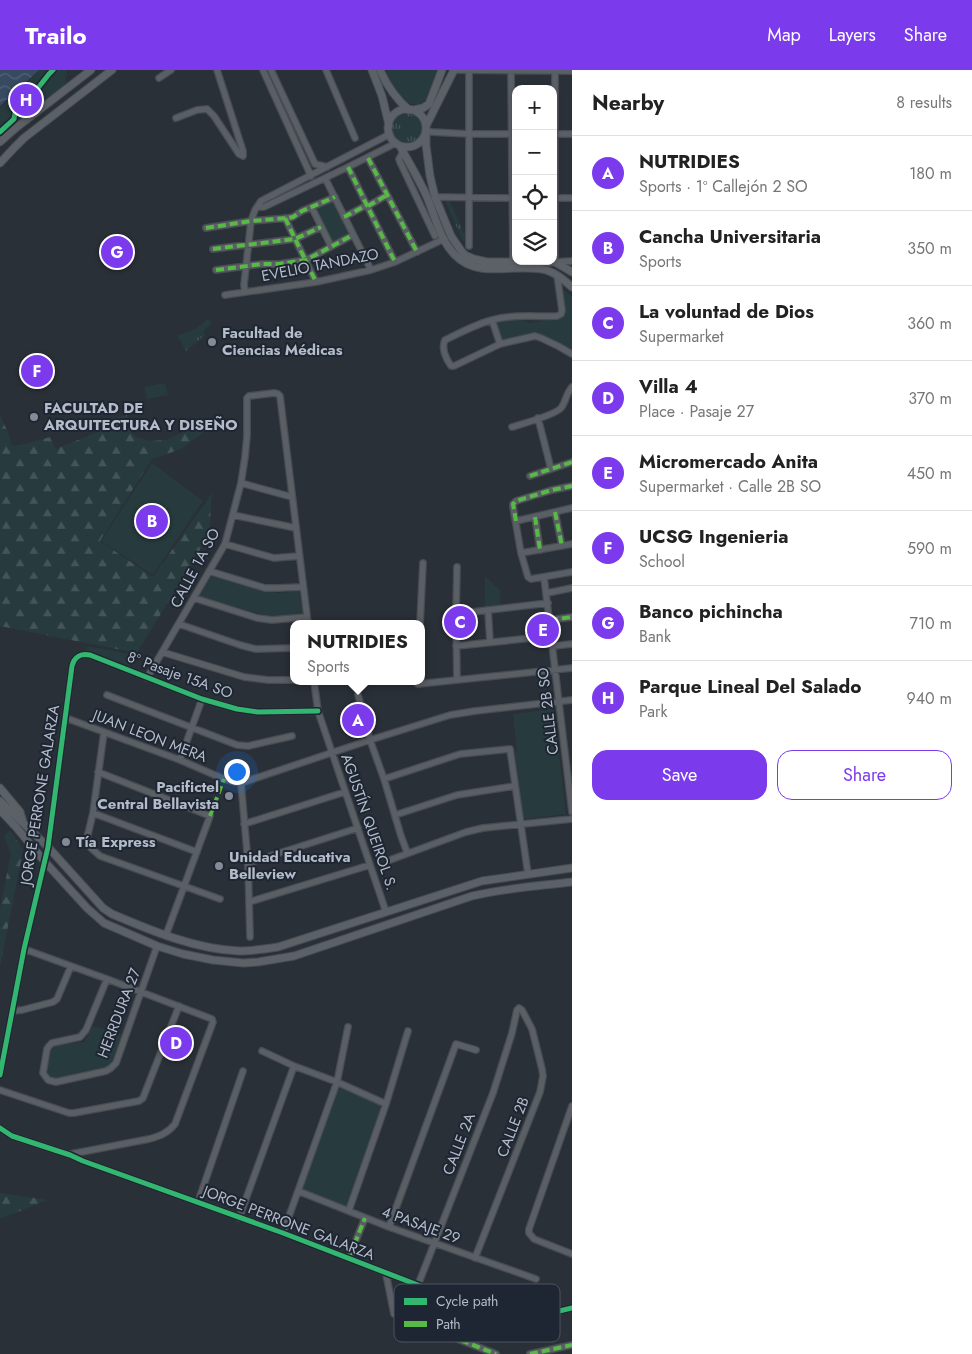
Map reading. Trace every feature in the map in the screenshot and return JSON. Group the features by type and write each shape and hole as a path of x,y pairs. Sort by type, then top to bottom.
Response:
{"main road":[{"path":"0,142 91,70"},
{"path":"0,164 24,138 112,70"},
{"path":"380,70 393,93 411,110 422,116 426,130 430,176 435,197 458,248 465,255 480,261 512,262"},
{"path":"389,125 394,115 404,110 420,110 429,104 442,70"},
{"path":"400,147 411,147 420,142 454,70"},
{"path":"372,72 382,96 390,134 400,147 419,182 444,239 455,256 477,268 544,269 557,275 572,286"},
{"path":"557,263 570,270"},
{"path":"0,788 20,812 24,824"},
{"path":"0,801 48,847 103,908 112,914 166,935 209,947 238,951 289,944 482,881 572,868"},
{"path":"0,810 87,908 104,923 157,946 213,960 242,963 282,959 450,903 490,892 572,882"},
{"path":"445,892 444,901 450,903"}],"street":[{"path":"159,78 171,70"},
{"path":"176,118 197,110 207,109 214,116 240,156 243,156 244,154 217,70"},
{"path":"263,70 311,176"},
{"path":"272,70 314,163 317,166 327,167"},
{"path":"326,70 355,138"},
{"path":"454,70 572,71"},
{"path":"469,70 469,246"},
{"path":"511,70 514,130"},
{"path":"554,130 555,70"},
{"path":"426,130 469,134 512,134"},
{"path":"245,292 245,266 251,221 261,201 390,134"},
{"path":"557,134 572,134"},
{"path":"258,207 264,207 368,158 400,147 400,162 435,236"},
{"path":"368,158 416,252"},
{"path":"348,168 395,262"},
{"path":"325,178 371,270"},
{"path":"411,186 419,182"},
{"path":"344,217 387,195"},
{"path":"206,228 293,217 334,197"},
{"path":"435,197 512,198"},
{"path":"557,198 572,198"},
{"path":"312,208 331,246"},
{"path":"285,218 316,282"},
{"path":"214,249 295,239 321,227"},
{"path":"216,270 306,260 353,235"},
{"name":"EVELIO TANDAZO","path":"225,295 316,282 371,270 395,262 444,239"},
{"path":"557,262 572,261"},
{"path":"557,275 562,310 558,316 532,318 518,316 492,320 445,340 443,344 451,366 500,344 537,336 572,354"},
{"path":"492,320 500,344"},
{"path":"512,427 557,412 563,405 572,387"},
{"name":"CALLE 1A SO","path":"147,678 225,544 241,483 247,436 247,398 249,396 278,394 280,396 292,497"},
{"path":"538,418 551,469"},
{"path":"530,476 572,462"},
{"path":"194,598 257,618 307,620 292,497 241,483"},
{"path":"572,486 552,490 516,501 513,504 521,553 528,577 531,579 572,572"},
{"path":"516,522 572,508"},
{"path":"555,512 562,546"},
{"path":"233,515 296,528"},
{"path":"535,517 540,550"},
{"path":"225,544 266,557 299,556"},
{"path":"521,553 572,544"},
{"path":"420,620 423,563"},
{"path":"457,680 456,614 458,568"},
{"path":"209,571 265,588 302,587"},
{"name":"CALLE 2B SO","path":"544,577 570,780 572,812"},
{"path":"547,593 572,588"},
{"path":"456,614 548,603"},
{"path":"488,610 490,642"},
{"path":"550,620 572,617"},
{"path":"179,624 248,647 290,648"},
{"path":"456,646 552,636"},
{"path":"553,646 572,644"},
{"path":"162,652 244,678 290,680"},
{"name":"8º Pasaje 15A SO","path":"72,666 77,657 86,654 202,699 237,709 258,712 318,711"},
{"name":"JORGE PERRONE GALARZA","path":"0,1075 24,949 48,847 72,666"},
{"path":"425,683 572,668"},
{"name":"AGUSTÍN QUEIROL S.","path":"315,685 318,711 386,912"},
{"path":"106,695 237,745 248,746 292,736"},
{"path":"358,695 370,740 407,852"},
{"path":"180,760 202,699"},
{"path":"250,937 248,863 241,783 450,715 475,710 572,700"},
{"name":"JUAN LEON MERA","path":"66,718 180,760 224,779 241,783"},
{"path":"104,732 93,813 87,838 91,848 100,856 220,899"},
{"path":"564,742 572,741"},
{"path":"384,779 460,754 510,749 528,874"},
{"path":"98,772 210,816 166,935"},
{"path":"394,815 457,794 515,786"},
{"path":"244,824 346,792"},
{"path":"93,813 197,852"},
{"path":"390,860 407,852 466,832 484,828 572,819"},
{"path":"248,863 358,828"},
{"path":"249,902 370,865"},
{"name":"HERRDURA 27","path":"107,979 84,1034 80,1037 52,1043 47,1048 43,1073 48,1080 56,1082 106,1071 116,1064 157,946"},
{"path":"24,949 179,1006 212,1019 213,1022 175,1124 170,1130 149,1139 70,1154"},
{"path":"12,1011 53,1002 57,999 71,966"},
{"path":"0,1090 69,1113 139,1101 143,1098 179,1006"},
{"name":"CALLE 2B","path":"475,1258 543,1080 532,1028 522,1010 519,1008 517,1010"},
{"name":"CALLE 2A","path":"418,1284 498,1077 515,1023 517,1010"},
{"path":"283,1233 337,1082 348,1026"},
{"path":"348,1210 386,1104 408,1031"},
{"path":"389,1227 456,1044 476,1050"},
{"path":"262,1051 386,1104"},
{"path":"239,1218 294,1066"},
{"path":"198,1202 243,1071"},
{"path":"572,1106 529,1233 534,1239 572,1254"},
{"name":"JORGE PERRONE GALARZA","path":"0,1128 12,1136 70,1154 83,1161 283,1233 415,1284"},
{"name":"4 PASAJE 29","path":"298,1191 389,1227 536,1279"},
{"path":"350,1255 365,1218"},
{"path":"386,1274 394,1314"},
{"path":"465,1342 496,1354"},
{"path":"530,1354 572,1345"}],"green space":[{"path":"39,70 67,70 65,85 20,118 0,137 0,107"},
{"path":"386,70 443,70 427,101 419,104 410,104 394,90"},
{"path":"407,114 418,118 422,129 418,140 407,144 396,140 392,129 396,118"},
{"path":"444,198 449,199 466,238 463,242"},
{"path":"333,201 350,234 330,244 314,210"},
{"path":"562,288 572,297 572,352 533,334 500,342 495,322 517,319 531,323 559,318 564,314"},
{"path":"207,319 212,323 203,332 205,335 186,351 177,335 193,330"},
{"path":"165,383 168,395 147,399 144,387"},
{"path":"127,415 128,425 133,435 148,440 168,439 211,417 211,427 181,449 152,459 100,541 153,577 212,493 209,535 137,653 0,626 0,416 12,446 50,437 56,449 105,429 103,421"},
{"path":"152,463 203,501 153,575 101,541"},
{"path":"211,575 277,593 299,591 303,614 270,616 199,597"},
{"path":"485,576 500,590 500,607 485,609"},
{"path":"87,646 135,655 128,667 87,653"},
{"path":"554,709 566,814 523,819 515,753 517,751 513,714"},
{"path":"10,830 23,850 0,967 0,909 11,853 4,836"},
{"path":"93,1026 123,1035 113,1061 105,1069 57,1081 49,1079 45,1073 48,1050 52,1046 84,1042"},
{"path":"337,1087 386,1104 346,1212 297,1192"},
{"path":"1,1193 48,1200 0,1219"}],"water":[{"path":"0,70 39,70 0,106"}],"marked path":[{"path":"368,158 417,252"},
{"path":"348,167 395,262"},
{"path":"368,206 387,195"},
{"path":"206,228 293,217 302,211 335,197"},
{"path":"344,217 367,205"},
{"path":"285,218 316,282"},
{"path":"213,249 295,239 321,227"},
{"path":"216,270 306,260 353,235"},
{"path":"530,476 572,462"},
{"path":"516,521 513,504 516,501 572,486"},
{"path":"555,512 562,546"},
{"path":"535,517 540,550"},
{"path":"550,620 572,617"},
{"path":"210,816 224,779"},
{"path":"350,1255 365,1218"},
{"path":"465,1342 496,1354"},
{"path":"530,1354 572,1345"}],"cycle path":[{"path":"0,132 14,119 17,102 38,88 53,70"},
{"path":"0,1075 24,949 48,847 72,666 76,658 78,656 90,655 202,699 237,709 258,712 318,711"},
{"path":"0,1128 12,1136 70,1155 283,1233 415,1284"},
{"path":"560,1311 572,1308"}],"place":[{"name":"Parque Lineal Del Salado","path":"26,100"},
{"name":"Banco pichincha","path":"117,252"},
{"name":"Facultad de Ciencias Médicas","path":"212,342"},
{"name":"UCSG Ingenieria","path":"37,371"},
{"name":"FACULTAD DE ARQUITECTURA Y DISEÑO","path":"34,417"},
{"name":"Cancha Universitaria","path":"152,521"},
{"name":"La voluntad de Dios","path":"460,622"},
{"name":"Micromercado Anita","path":"543,630"},
{"name":"NUTRIDIES","path":"358,720"},
{"name":"Pacifictel Central Bellavista","path":"229,796"},
{"name":"Tía Express","path":"66,842"},
{"name":"Unidad Educativa Belleview","path":"219,866"},
{"name":"Villa 4","path":"176,1043"}]}
